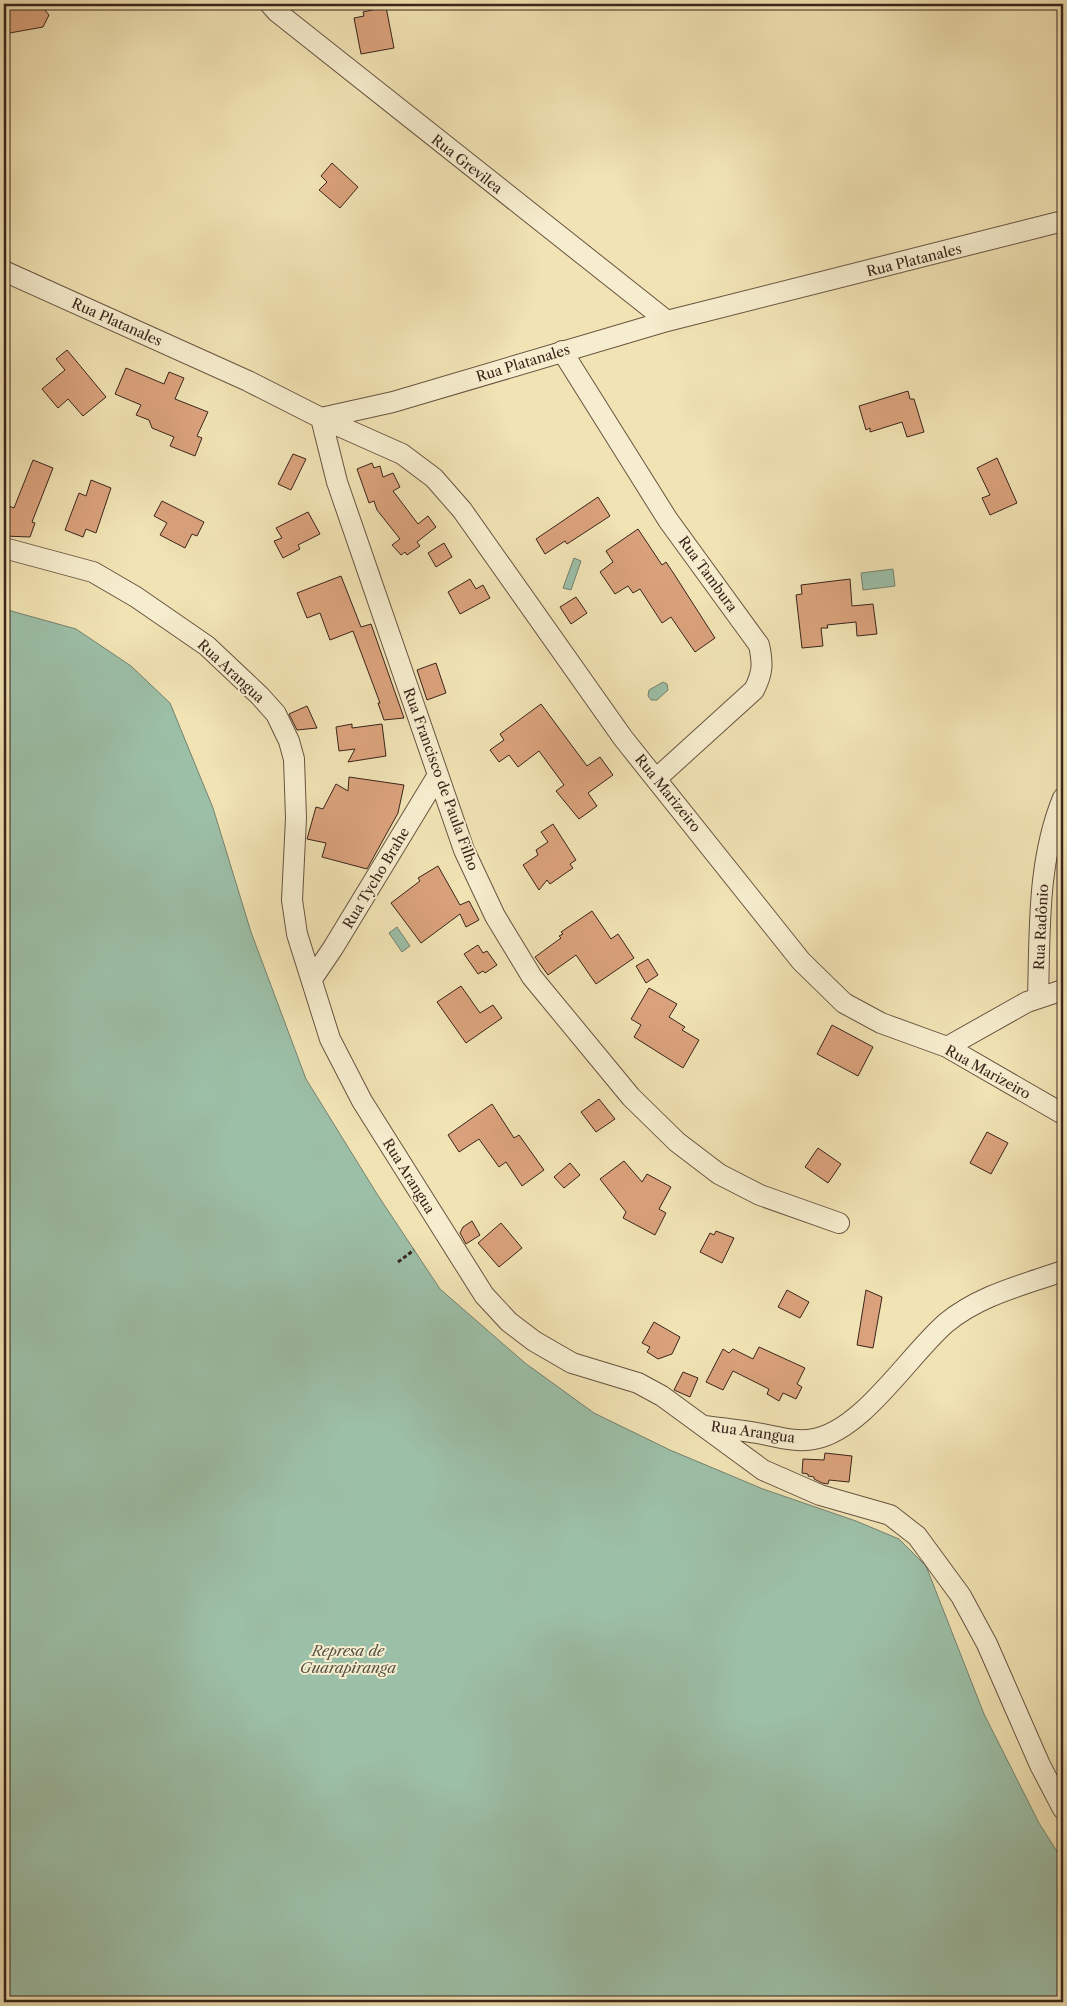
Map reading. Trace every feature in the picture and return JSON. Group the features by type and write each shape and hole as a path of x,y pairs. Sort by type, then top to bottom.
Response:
{"street":[{"name":"Rua Grevilea","path":"270,4 276,12 667,322"},
{"name":"Rua Platanales","path":"4,271 248,381 321,418 393,402 562,351 667,322 1063,221"},
{"name":"Rua Tambura","path":"562,351 668,520 760,645 764,665 761,678 754,690 657,778"},
{"name":"Rua Francisco de Paula Filho","path":"321,418 337,482 464,850 495,916 532,977 631,1097 676,1142 719,1174 760,1195 839,1223"},
{"name":"Rua Marizeiro","path":"321,418 402,454 434,478 462,510 623,738 657,778 801,961 844,1003 881,1023 947,1047 1063,1114"},
{"name":"Rua Arangua","path":"4,548 93,572 136,597 207,646 260,696 276,714 289,741 294,759 296,818 292,900 297,934 330,1039 362,1101 484,1295 508,1322 534,1341 572,1363 638,1383 662,1396 703,1426 813,1440 827,1435 856,1416 946,1323 974,1305 996,1294 1063,1271"},
{"name":"Rua Tycho Brahe","path":"312,979 333,948 438,775"},
{"name":"Rua Radônio","path":"1038,998 1040,914 1046,862 1063,798"},
{"path":"947,1047 1012,1010 1038,998 1063,990"},
{"path":"703,1426 763,1470 820,1496 890,1515 917,1536 961,1596 987,1644 1040,1765 1063,1809"}],"path":[{"path":"398,1262 414,1250"}],"water":[{"path":"574,558 581,561 571,590 563,588"},
{"path":"893,569 895,586 863,590 861,573"},
{"name":"Represa de Guarapiranga","path":"4,609 76,629 131,666 170,703 213,808 251,932 306,1079 377,1194 440,1289 525,1363 594,1413 670,1450 763,1489 856,1521 899,1539 926,1566 984,1714 1039,1823 1063,1861 1063,2002 4,2002"},
{"path":"663,682 667,684 668,690 657,700 651,700 648,696 649,690"},
{"path":"397,927 410,946 402,952 389,933"}],"building":[{"path":"40,4 49,15 43,27 4,34 4,6"},
{"path":"386,7 394,48 361,54 354,18 364,16 363,12"},
{"path":"332,163 358,187 340,208 319,190 327,182 321,176"},
{"path":"67,350 106,397 83,416 68,399 58,408 42,389 65,370 56,359"},
{"path":"126,368 164,384 169,372 184,378 175,399 208,412 197,436 202,438 195,456 170,446 174,437 152,428 149,420 136,415 141,405 115,394"},
{"path":"908,391 910,399 914,399 924,432 907,437 902,422 870,432 870,428 866,430 859,406"},
{"path":"293,454 306,459 291,490 278,484"},
{"path":"997,458 1017,503 990,515 982,498 990,495 977,468"},
{"path":"33,460 53,468 32,522 35,523 30,537 4,536 4,520 9,506 14,508"},
{"path":"372,463 374,468 380,466 383,477 393,473 400,487 393,491 418,524 428,516 436,527 417,542 420,546 407,555 405,552 401,555 392,545 400,539 377,510 374,501 369,503 357,469"},
{"path":"91,480 111,488 96,533 86,529 83,537 65,530 79,493 86,496"},
{"path":"598,497 610,516 567,544 565,541 545,554 536,539"},
{"path":"162,501 204,522 197,536 192,534 185,548 160,535 167,523 154,516"},
{"path":"308,512 320,534 298,545 300,549 283,558 274,541 282,538 276,528"},
{"path":"638,529 662,565 666,562 715,638 695,652 671,617 662,623 640,589 633,593 628,586 615,594 600,572 613,562 606,551"},
{"path":"444,543 452,557 436,567 428,553"},
{"path":"341,576 361,627 371,624 404,718 384,720 378,703 380,703 353,631 330,640 320,613 307,618 297,593"},
{"path":"470,579 476,589 483,585 490,598 460,614 448,592"},
{"path":"850,579 852,606 873,604 877,634 857,636 856,622 827,625 828,628 821,628 823,646 802,648 796,595 802,594 801,585"},
{"path":"576,597 587,613 571,624 560,607"},
{"path":"436,663 446,693 427,700 417,670"},
{"path":"541,704 587,766 600,757 613,775 588,793 597,806 579,819 556,791 564,785 539,751 518,767 509,755 499,762 490,750 504,740 500,734"},
{"path":"307,706 317,728 297,730 289,714"},
{"path":"352,724 352,728 382,724 386,756 348,762 355,749 339,751 336,727"},
{"path":"349,777 404,785 398,813 367,869 322,857 326,843 307,839 316,807 323,809 336,784 348,791"},
{"path":"553,824 576,860 570,864 573,868 550,884 547,880 539,890 523,865 538,855 536,850 548,842 541,832"},
{"path":"438,866 460,905 469,901 479,920 466,927 460,914 421,943 391,903 420,881 418,878"},
{"path":"592,911 611,939 618,934 634,958 596,984 576,955 548,975 535,957 561,938 559,936 563,934 561,932"},
{"path":"478,945 483,953 487,951 497,965 485,973 483,971 478,974 464,954"},
{"path":"648,959 658,975 646,983 636,966"},
{"path":"461,986 480,1013 493,1005 502,1018 466,1043 437,1002"},
{"path":"649,988 677,1004 669,1017 685,1027 682,1030 699,1040 683,1068 634,1037 641,1025 631,1019"},
{"path":"832,1025 873,1047 858,1076 817,1054"},
{"path":"599,1099 615,1119 596,1132 581,1112"},
{"path":"492,1104 514,1138 519,1135 544,1170 522,1186 506,1162 499,1167 479,1139 459,1152 448,1135"},
{"path":"987,1132 1008,1143 991,1174 970,1163"},
{"path":"818,1148 841,1164 828,1183 805,1167"},
{"path":"624,1161 642,1182 647,1174 671,1187 659,1209 666,1213 655,1235 623,1218 626,1212 600,1179"},
{"path":"570,1163 580,1175 564,1188 554,1177"},
{"path":"472,1221 480,1235 466,1244 460,1233 463,1227"},
{"path":"501,1223 522,1248 499,1267 478,1243"},
{"path":"716,1231 734,1238 722,1263 700,1252 710,1233 714,1235"},
{"path":"787,1290 809,1302 800,1318 778,1307"},
{"path":"866,1290 882,1297 873,1348 857,1345"},
{"path":"654,1322 680,1337 672,1354 658,1359 647,1352 650,1347 642,1343"},
{"path":"759,1347 805,1368 797,1384 802,1387 796,1399 783,1393 779,1401 767,1394 769,1389 733,1371 723,1390 706,1382 723,1349 729,1353 733,1349 753,1359"},
{"path":"683,1372 698,1378 690,1397 674,1390"},
{"path":"825,1453 852,1456 849,1482 829,1480 828,1484 822,1483 814,1479 814,1477 808,1476 808,1474 802,1473 803,1459 824,1460"}]}
